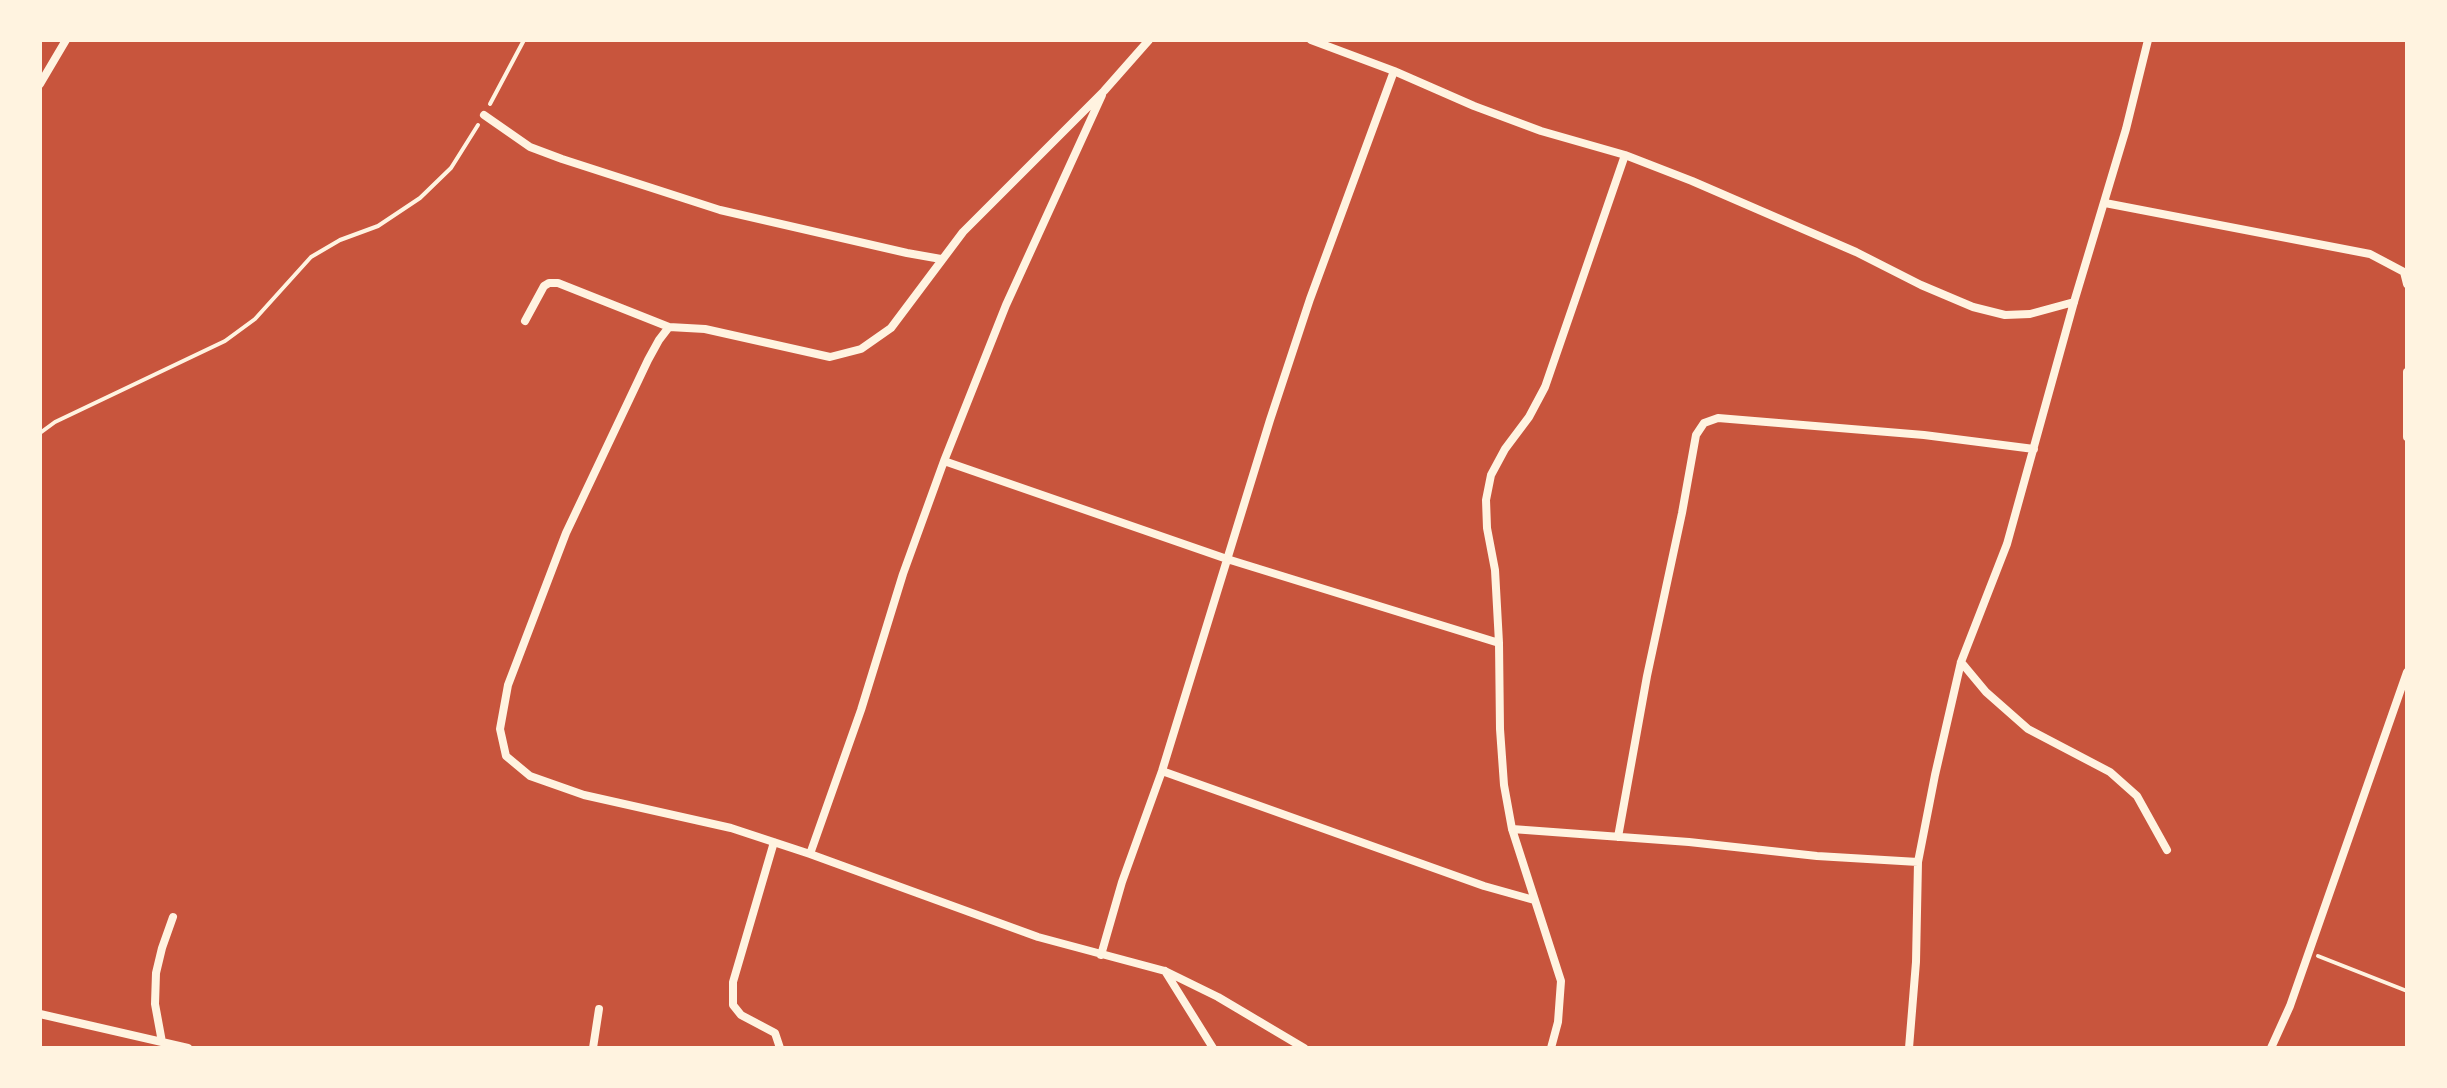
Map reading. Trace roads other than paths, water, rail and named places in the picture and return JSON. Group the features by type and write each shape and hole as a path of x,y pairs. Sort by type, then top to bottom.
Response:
{"street":[{"path":"40,84 66,40"},
{"path":"525,322 549,282 669,328 705,329 830,357 861,349 891,328 962,232 1104,91 1149,40"},
{"path":"1311,40 1524,125 1625,155 1810,232 1973,306 2005,314 2030,314 2074,302"},
{"path":"1910,1048 1918,862 1961,662 2007,544 2148,40"},
{"path":"1100,954 1310,299 1394,72"},
{"path":"810,854 944,461 1006,305 1104,91"},
{"path":"484,115 530,146 562,159 720,210 940,259"},
{"path":"1552,1048 1561,981 1512,829 1504,785 1495,570 1486,500 1491,476 1505,449 1545,387 1625,155"},
{"path":"2105,203 2370,254 2404,272 2407,284"},
{"path":"669,328 658,340 566,532 508,684 500,728 506,756 530,776 584,796 731,828 1038,937 1165,971 1304,1048"},
{"path":"2407,372 2407,437"},
{"path":"1618,837 1696,435 1704,423 1718,418 2034,448"},
{"path":"944,461 1227,560 1499,643"},
{"path":"1961,662 1986,692 2028,729 2110,772 2137,796 2167,850"},
{"path":"2270,1048 2290,1006 2407,672"},
{"path":"1162,770 1484,886 1534,900"},
{"path":"1512,829 1918,862"},
{"path":"774,842 733,982 733,1004 741,1015 775,1032 780,1048"},
{"path":"162,1042 155,1004 156,973 173,918"},
{"path":"1165,971 1213,1048"},
{"path":"594,1048 599,1008"},
{"path":"40,1014 188,1048"}]}
